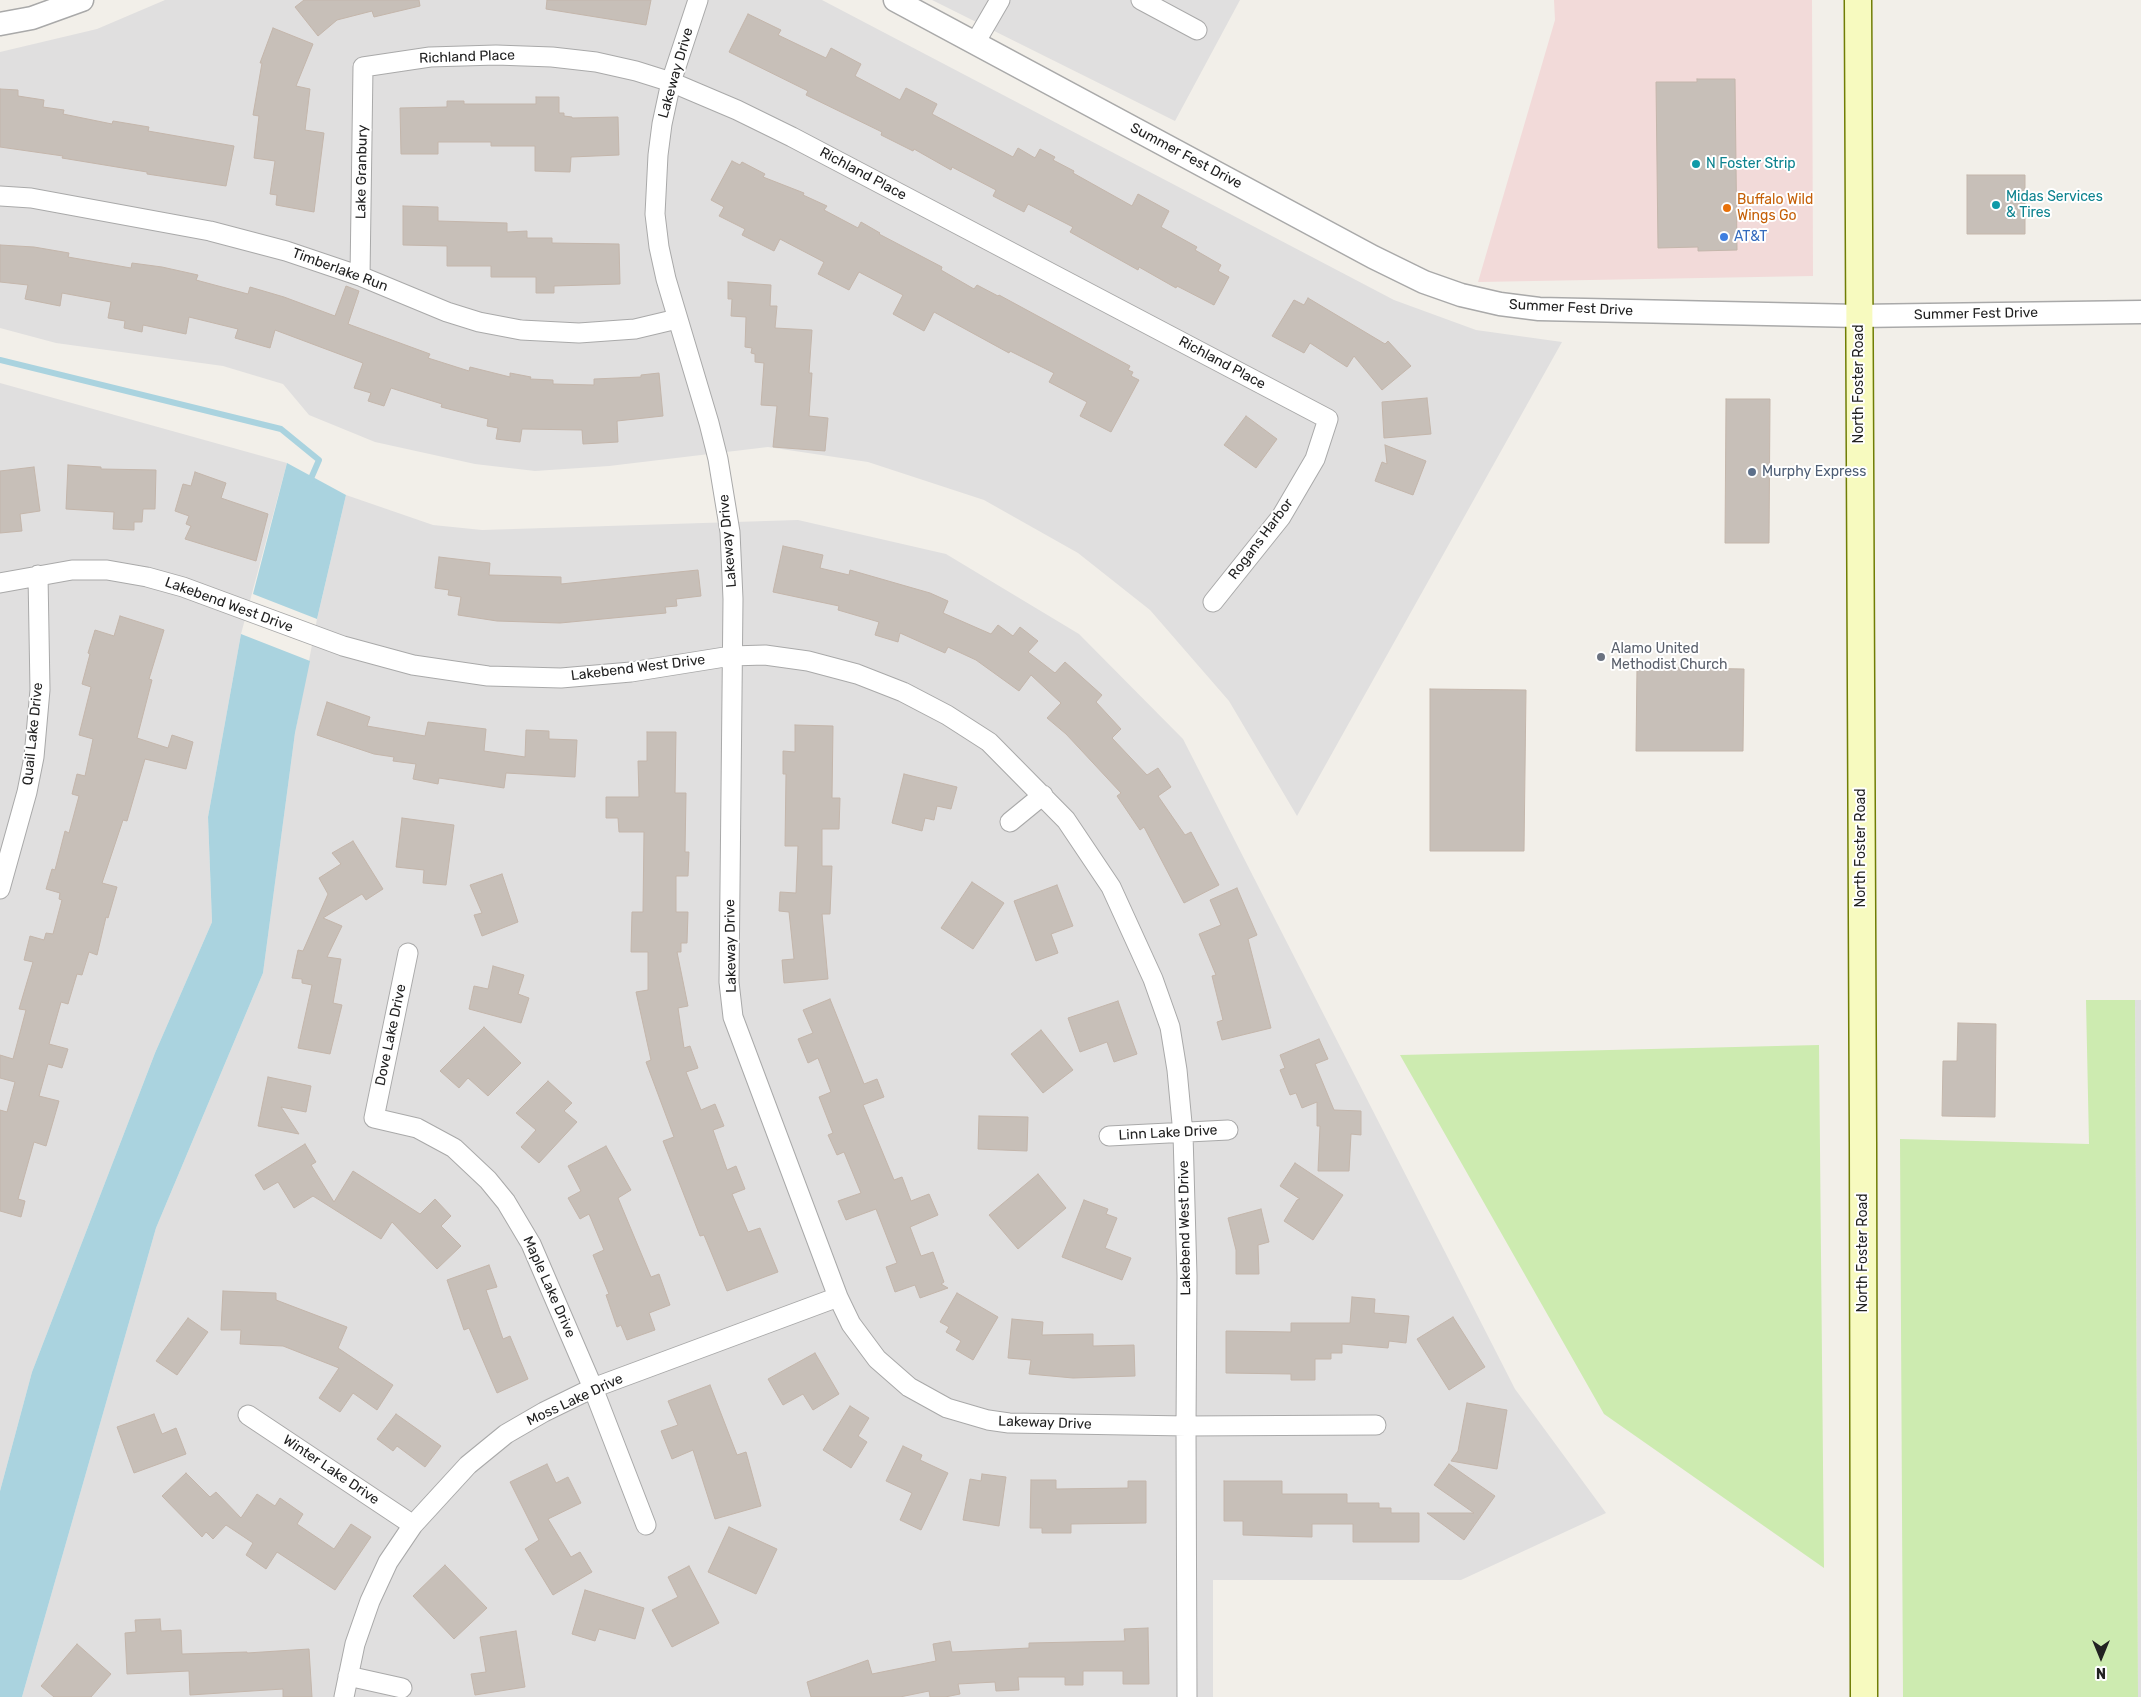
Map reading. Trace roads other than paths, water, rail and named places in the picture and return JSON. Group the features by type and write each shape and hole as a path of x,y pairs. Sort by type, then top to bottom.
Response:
{"main road":[{"name":"North Foster Road","path":"1858,0 1864,1697"}],"street":[{"path":"0,24 32,18 82,0"},
{"name":"Lakeway Drive","path":"698,0 671,82 659,147 655,214 659,247 666,279 710,422 730,532 733,599 729,982 733,1017 838,1297 851,1324 877,1359 909,1387 947,1408 967,1415 1009,1423 1186,1426 1376,1425"},
{"name":"Summer Fest Drive","path":"895,0 1373,257 1424,282 1461,295 1500,304 1539,309 1858,316 2141,312"},
{"path":"975,43 1000,0"},
{"path":"1141,0 1197,30"},
{"name":"Richland Place","path":"363,67 430,57 496,54 596,62 636,71 671,82 737,110 792,137 1328,419"},
{"name":"Lake Granbury","path":"360,276 363,67"},
{"name":"Timberlake Run","path":"0,196 31,198 210,231 286,251 360,276 447,312 479,322 521,330 579,333 635,329 677,319"},
{"name":"Rogans Harbor","path":"1213,602 1281,517 1314,459 1328,419"},
{"name":"Lakebend West Drive","path":"0,583 72,570 108,570 147,577 184,587 343,646 413,665 488,676 561,678 631,672 731,656 765,655 808,661 857,674 903,692 947,715 989,742 1066,820 1111,887 1153,979 1170,1027 1177,1070 1183,1134 1187,1276 1187,1697"},
{"name":"Quail Lake Drive","path":"0,889 27,792 34,757 40,690 38,575"},
{"path":"1010,822 1043,795"},
{"name":"Dove Lake Drive","path":"374,1118 408,953"},
{"name":"Maple Lake Drive","path":"374,1118 417,1128 454,1148 494,1187 520,1222 593,1388 646,1524"},
{"name":"Linn Lake Drive","path":"1109,1136 1183,1134 1228,1130"},
{"name":"Moss Lake Drive","path":"344,1697 355,1644 370,1601 388,1562 413,1525 468,1465 506,1434 544,1412 593,1388 838,1297"},
{"name":"Winter Lake Drive","path":"248,1415 413,1525"},
{"path":"348,1676 402,1688"}],"water":[{"path":"287,463 346,495 317,619 253,594"},
{"path":"241,634 310,661 295,733 263,973 156,1228 22,1697 0,1697 0,1491 32,1372 155,1053 212,922 208,817"}],"waterway":[{"path":"0,360 281,429 319,460 309,483"}],"place":[{"name":"N Foster Strip","path":"1696,164"},
{"name":"Midas Services & Tires","path":"1996,205"},
{"name":"Buffalo Wild Wings Go","path":"1727,208"},
{"name":"AT&T","path":"1724,237"},
{"name":"Murphy Express","path":"1752,472"},
{"name":"Alamo United Methodist Church","path":"1601,657"}]}
